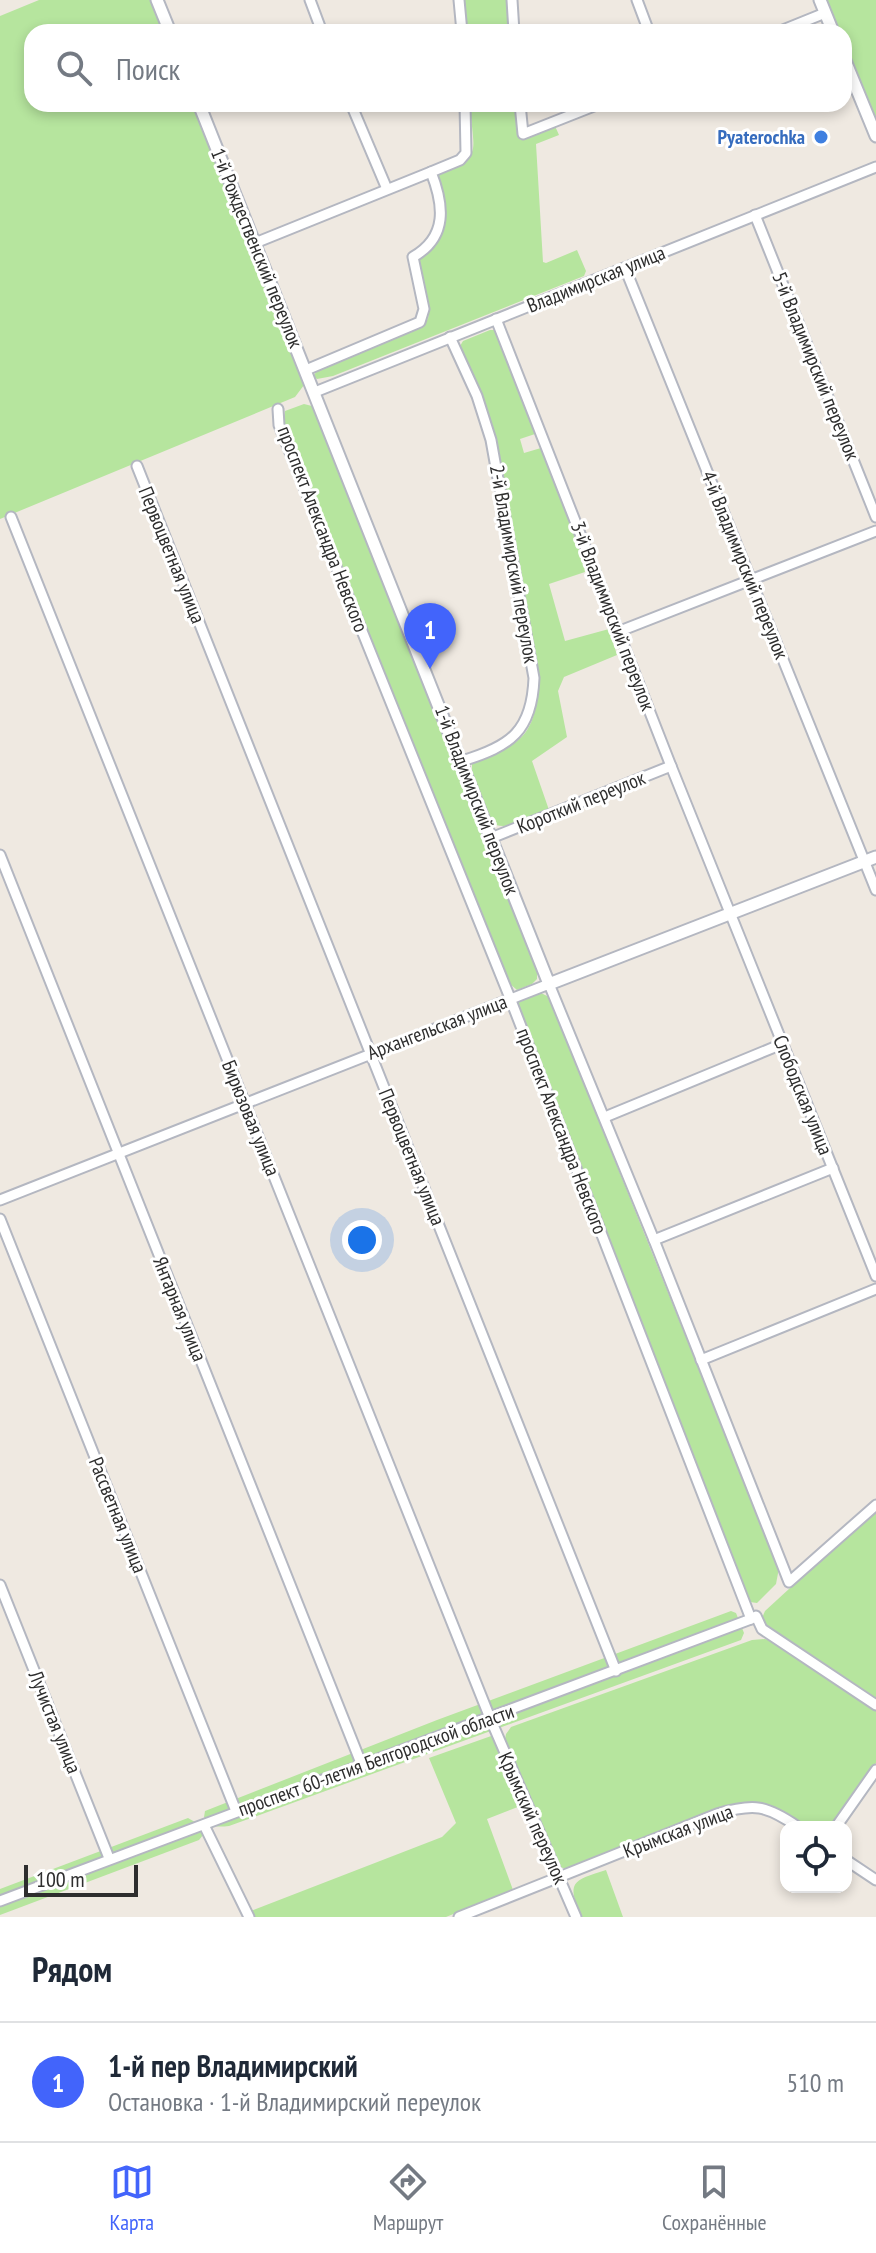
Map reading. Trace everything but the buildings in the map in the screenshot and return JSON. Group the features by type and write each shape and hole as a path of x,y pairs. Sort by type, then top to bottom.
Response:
{"street":[{"path":"157,0 167,24"},
{"path":"310,0 319,24"},
{"path":"459,0 461,24"},
{"path":"512,0 514,24"},
{"path":"637,0 646,24"},
{"path":"820,0 830,24"},
{"path":"798,24 825,13"},
{"path":"852,78 876,136"},
{"name":"1-й Рождественский переулок","path":"202,112 315,392"},
{"path":"354,112 387,189"},
{"path":"255,243 460,160 466,153 465,112"},
{"path":"521,112 523,134 579,112"},
{"name":"Владимирская улица","path":"315,392 876,167"},
{"path":"306,370 420,322 424,309 413,257 429,245 441,218 442,203 431,172"},
{"name":"5-й Владимирский переулок","path":"755,215 876,517"},
{"name":"4-й Владимирский переулок","path":"625,268 751,580 870,860 876,890"},
{"name":"3-й Владимирский переулок","path":"496,319 731,914"},
{"name":"2-й Владимирский переулок","path":"450,337 477,396 491,440 534,678 533,703 527,720 515,735 505,743 462,761"},
{"name":"1-й Владимирский переулок","path":"315,392 549,984"},
{"name":"проспект Александра Невского","path":"278,409 279,425 510,998 751,1619"},
{"name":"Первоцветная улица","path":"137,466 616,1671"},
{"name":"Бирюзовая улица","path":"11,517 490,1718"},
{"path":"620,631 876,531"},
{"name":"Короткий переулок","path":"491,838 671,766"},
{"name":"Янтарная улица","path":"0,855 361,1763"},
{"name":"Архангельская улица","path":"0,1200 510,998 870,860"},
{"name":"Слободская улица","path":"731,914 876,1276"},
{"name":"проспект Александра Невского","path":"549,984 605,1117 789,1582 876,1505"},
{"path":"605,1117 782,1044"},
{"path":"654,1240 833,1168"},
{"name":"Рассветная улица","path":"0,1219 236,1811"},
{"path":"701,1360 876,1289"},
{"name":"Лучистая улица","path":"0,1585 109,1858"},
{"path":"751,1619 756,1616 762,1629 876,1705"},
{"name":"проспект 60-летия Белгородской области","path":"0,1901 751,1619"},
{"name":"Крымский переулок","path":"490,1718 576,1917"},
{"path":"840,1821 876,1770"},
{"name":"Крымская улица","path":"459,1917 744,1806 766,1807 788,1821"},
{"path":"204,1825 249,1917"},
{"path":"852,1864 876,1880"}],"green space":[{"path":"39,0 152,0 162,24 24,24 24,112 198,112 304,385 295,397 0,519 0,16"},
{"path":"464,0 508,0 510,24 466,24"},
{"path":"825,0 876,0 876,127 852,67 852,24 835,24"},
{"path":"471,112 517,112 520,140 555,126 559,135 536,144 543,262 577,250 586,271 584,276 333,376 317,379 313,376 319,369 407,333 428,319 429,310 416,260 438,232 435,176 468,158 472,152"},
{"path":"495,330 498,335 535,434 520,439 524,453 541,448 588,571 549,584 565,641 609,629 617,655 564,677 558,691 567,737 532,761 549,810 504,826 490,822 472,764 517,741 529,727 537,699 537,671 499,451 460,346 463,341"},
{"path":"304,404 312,406 318,414 537,967 537,979 517,990 509,983 283,427 285,411"},
{"path":"539,992 549,997 779,1568 776,1584 757,1603 750,1602 746,1596 517,1007 517,1001"},
{"path":"876,1509 876,1700 766,1628 762,1618 765,1611"},
{"path":"731,1611 736,1613 744,1633 741,1640 229,1826 212,1825 204,1817 205,1811 437,1720"},
{"path":"765,1639 776,1643 876,1711 876,1763 836,1821 794,1821 771,1806 737,1804 570,1869 557,1867 504,1744 511,1727 752,1640"},
{"path":"494,1735 523,1805 487,1819 513,1890 446,1917 249,1917 248,1912 442,1837 456,1823 429,1758"},
{"path":"188,1818 200,1825 203,1835 199,1840 0,1915 0,1889"},
{"path":"606,1870 623,1917 581,1917 574,1896 575,1884"}],"place":[{"name":"Pyaterochka","path":"821,137"},
{"name":"1-й пер Владимирский","path":"430,669"}]}
